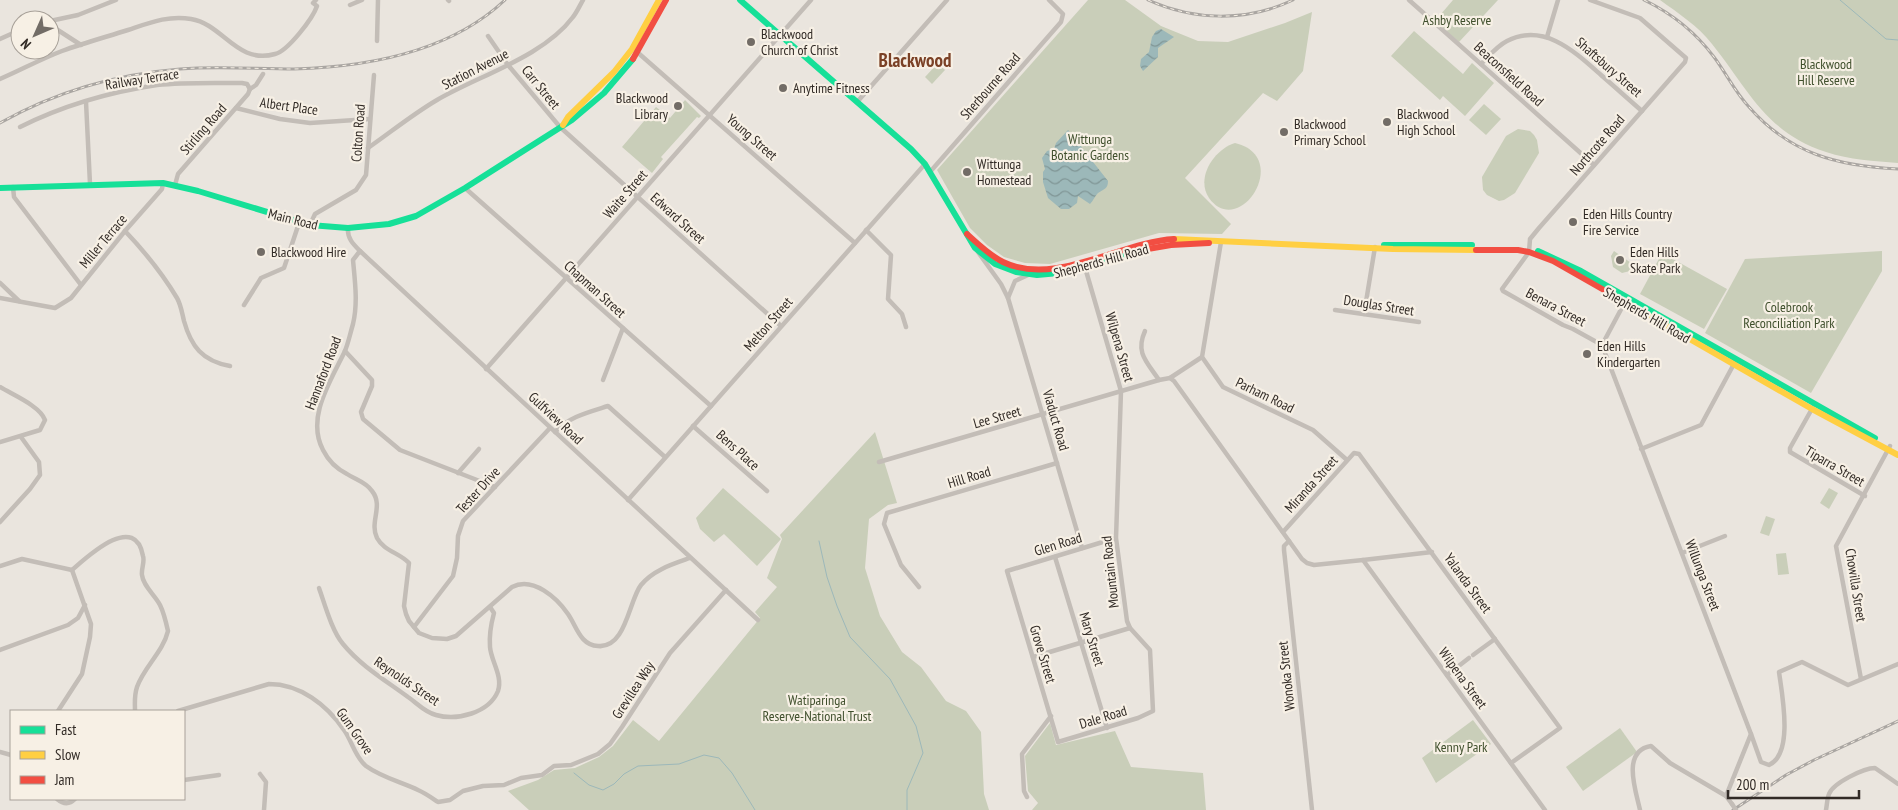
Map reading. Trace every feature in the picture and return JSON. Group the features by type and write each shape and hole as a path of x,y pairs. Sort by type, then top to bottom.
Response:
{"main road":[{"name":"Main Road","path":"635,51 659,0"},
{"name":"Main Road","path":"0,188 163,183 310,225 348,228 389,224 416,216 465,188 561,126 635,51 666,0"},
{"name":"Shepherds Hill Road","path":"740,0 748,2 781,34 911,149 925,164 975,248 990,260 1008,270 1028,275 1052,275 1140,245 1172,239 1374,246 1393,244 1505,246 1529,250 1554,257 1626,300 1889,448 1898,455"},
{"name":"Shepherds Hill Road","path":"967,234 992,256 1009,265 1027,269 1084,264"},
{"name":"Shepherds Hill Road","path":"1889,448 1898,450"}],"street":[{"path":"60,19 78,15 116,0"},
{"path":"350,5 362,0"},
{"path":"377,41 378,0"},
{"name":"Station Avenue","path":"368,148 438,100 508,65 540,46 564,27 574,16 583,0"},
{"name":"Waite Street","path":"486,369 811,0"},
{"path":"858,102 947,0"},
{"name":"Sherbourne Road","path":"930,172 1061,22 1063,14 1049,0"},
{"name":"Beaconsfield Road","path":"1409,0 1594,164"},
{"path":"1547,37 1558,0"},
{"name":"Northcote Road","path":"1503,286 1529,250 1530,239 1685,62 1685,55 1640,18 1590,0"},
{"path":"0,80 61,51 174,17 194,19 211,27 248,54 278,54 314,16 317,6 313,1"},
{"path":"60,31 81,45"},
{"name":"Shaftsbury Street","path":"1481,64 1496,49 1512,39 1528,35 1547,37 1572,49 1642,111"},
{"name":"Carr Street","path":"488,36 508,65 561,126"},
{"name":"Young Street","path":"635,51 855,243"},
{"path":"250,88 256,85 263,74"},
{"name":"Colton Road","path":"310,225 315,214 356,190 366,175 374,75"},
{"name":"Railway Terrace","path":"20,127 40,117 86,102 139,89 171,84 242,83 247,84 250,88"},
{"name":"Stirling Road","path":"175,185 178,174 248,94 250,88"},
{"path":"86,102 90,184"},
{"name":"Albert Place","path":"236,108 280,119 310,123 370,119"},
{"name":"Edward Street","path":"561,126 781,326"},
{"name":"Melton Street","path":"628,500 925,164"},
{"name":"Miller Terrace","path":"21,302 55,308 71,298 162,189 163,183"},
{"path":"13,188 14,197 82,285"},
{"name":"Chapman Street","path":"465,188 711,406"},
{"path":"244,305 261,278 284,268 299,223"},
{"name":"Gulfview Road","path":"348,228 351,242 360,251 758,620"},
{"path":"866,230 891,255 888,299 902,314 906,328"},
{"path":"125,231 162,273 178,301 189,337 194,346 213,362 230,366"},
{"path":"1202,357 1221,242"},
{"path":"1364,314 1374,246"},
{"name":"Viaduct Road","path":"975,248 1001,284 1008,298 1082,548"},
{"name":"Hannaford Road","path":"360,251 353,260 356,282 354,323 345,351 320,406 318,436 323,450 337,468 364,483 372,489 377,498 378,509 374,530 376,536 386,548 406,559 409,563 404,606 409,622 414,627"},
{"name":"Wilpena Street","path":"1084,264 1121,391 1170,378 1202,357"},
{"path":"1008,298 1015,281 1028,275"},
{"path":"0,283 21,302"},
{"name":"Benara Street","path":"1503,286 1503,291 1563,326 1573,329 1602,345"},
{"path":"4,287 0,297 21,302"},
{"path":"1602,345 1626,300"},
{"name":"Douglas Street","path":"1335,310 1419,322"},
{"path":"603,380 623,328"},
{"path":"1145,331 1140,342 1143,356 1159,380"},
{"name":"Willunga Street","path":"1602,345 1761,762 1768,765 1772,763 1780,751 1785,720 1779,672 1802,662 1844,685 1861,680"},
{"path":"345,351 372,380 372,386 360,412 363,419 400,450 495,487"},
{"name":"Parham Road","path":"1202,357 1223,387 1313,430 1348,460"},
{"path":"1641,449 1701,425 1735,361"},
{"path":"1170,378 1282,532 1307,563 1314,565 1432,552"},
{"path":"0,387 37,409 43,414 44,420 40,430 0,442"},
{"name":"Lee Street","path":"879,462 1121,391"},
{"name":"Mountain Road","path":"1121,391 1116,538 1127,621 1130,628 1150,650 1153,711"},
{"path":"555,432 562,424 608,406 665,458"},
{"name":"Tiparra Street","path":"1813,406 1790,448 1790,452 1865,496"},
{"name":"Bens Place","path":"693,426 767,491"},
{"name":"Tester Drive","path":"414,627 453,576 457,558 458,536 464,521 550,428"},
{"path":"0,522 40,475 38,462 21,436"},
{"name":"Chowilla Street","path":"1861,680 1836,546 1865,496 1889,448"},
{"path":"458,473 479,449"},
{"name":"Miranda Street","path":"1282,532 1354,453 1357,453"},
{"name":"Yalanda Street","path":"1357,453 1432,552 1560,728 1511,763"},
{"name":"Hill Road","path":"920,587 901,564 892,545 884,524 887,513 1057,463"},
{"path":"72,570 92,552 124,536 132,538 140,546 144,557 142,575 160,605 168,630 162,646 137,687 134,699 135,710"},
{"path":"1682,553 1725,536"},
{"name":"Glen Road","path":"1007,571 1116,538"},
{"name":"Wonoka Street","path":"1289,541 1284,546 1284,550 1312,810"},
{"name":"Mary Street","path":"1055,557 1107,728"},
{"path":"414,627 426,637 447,639 463,631 516,584 527,583 540,588 552,597 568,615 578,633 586,642 597,646 606,646 617,637 625,626 640,586 662,568 690,558"},
{"path":"0,566 22,559 72,570"},
{"name":"Wilpena Street","path":"1363,560 1545,810"},
{"path":"59,710 82,674 90,637 91,624 72,570"},
{"name":"Grove Street","path":"1007,571 1058,742"},
{"name":"Reynolds Street","path":"320,588 339,638 362,664 426,711 444,717 464,715 482,708 498,691 498,676 490,648 489,632 494,613 490,607"},
{"name":"Grevillea Way","path":"542,774 554,766 571,765 585,760 598,754 610,744 670,653 726,590"},
{"path":"0,650 68,625 78,618 86,606"},
{"path":"1033,657 1130,628"},
{"path":"1447,675 1495,639"},
{"path":"1861,680 1898,664"},
{"name":"Gum Grove","path":"181,710 269,684 291,687 308,695 326,709 345,730 364,764 420,791 438,802 450,800 463,791 504,785 521,778 542,774"},
{"name":"Dale Road","path":"1058,742 1138,718 1153,711"},
{"path":"1027,797 1024,791 1022,754 1050,716"},
{"path":"1726,796 1751,734"},
{"path":"1640,810 1632,768 1637,755 1645,747 1651,746 1670,763 1726,796 1736,810"},
{"path":"1826,810 1829,794 1832,789 1837,784 1864,770 1875,768 1898,784"},
{"path":"260,774 266,782 264,810"},
{"path":"185,780 219,775"},
{"path":"58,800 62,803 74,800"}],"green space":[{"name":"Wittunga Botanic Gardens","path":"1088,0 1125,0 1161,26 1198,41 1228,42 1312,12 1303,71 1277,101 1263,93 1185,178 1231,224 1222,234 1159,233 1050,264 1025,263 1004,257 987,245 970,228 937,170"},
{"name":"Ashby Reserve","path":"1453,0 1498,0 1459,42 1435,21"},
{"name":"Blackwood Hill Reserve","path":"1660,0 1898,0 1898,163 1862,160 1835,155 1805,144 1788,133 1760,108 1706,37 1688,20"},
{"path":"1414,31 1463,74 1472,63 1494,83 1465,116 1443,96 1440,100 1391,56"},
{"path":"938,63 945,70 932,84 925,77"},
{"path":"685,100 701,116 697,117 661,157 663,159 652,173 622,147 656,107 670,118"},
{"path":"1484,104 1501,119 1486,135 1469,120"},
{"path":"1518,129 1530,131 1534,135 1537,140 1539,153 1515,193 1499,201 1487,195 1483,190 1482,177 1506,136"},
{"path":"1235,143 1252,151 1260,163 1260,178 1255,192 1246,203 1234,209 1221,208 1209,198 1205,190 1204,181 1209,165 1214,158 1228,146"},
{"name":"Eden Hills Skate Park","path":"1614,251 1634,265 1630,271 1622,273 1613,267 1611,256"},
{"name":"Colebrook Reconciliation Park","path":"1882,251 1882,271 1811,393 1705,333 1745,259"},
{"path":"1662,253 1727,289 1704,329 1640,294"},
{"name":"Watiparinga Reserve-National Trust","path":"875,432 897,503 888,505 869,519 865,568 880,616 902,652 921,667 946,701 966,711 981,732 984,794 989,810 529,810 508,791 538,780 554,770 575,768 599,757 613,746 633,720 659,741 760,618 755,612 777,587 767,578 782,539 780,535"},
{"path":"723,488 781,539 757,566 724,534 714,542 700,529 696,518"},
{"path":"1829,488 1838,493 1829,509 1820,503"},
{"path":"1766,516 1775,519 1769,536 1760,533"},
{"path":"1786,553 1789,574 1778,575 1776,554"},
{"name":"Kenny Park","path":"1473,720 1491,744 1436,783 1422,758"},
{"path":"1050,723 1056,745 1115,731 1131,767 1203,773 1206,810 1032,810 1038,803 1028,791 1025,756"},
{"path":"1620,728 1637,752 1583,791 1566,767"}],"water":[{"path":"1161,29 1174,37 1158,48 1158,57 1143,71 1140,66 1141,59 1149,52 1152,37 1156,31"},
{"path":"1068,130 1108,181 1108,184 1090,204 1078,196 1077,203 1069,209 1061,209 1048,198 1043,182 1043,172 1045,169 1042,158 1047,151 1054,149 1056,143"}],"waterway":[{"path":"1840,0 1886,39 1898,40"},
{"path":"819,541 827,577 850,637 890,679 916,726 923,753 907,790 907,810"},
{"path":"574,773 589,785 603,790 638,766 679,764 704,755 719,758 732,773 755,810"}],"railway":[{"path":"0,123 42,102 87,86 156,71 194,68 322,68 378,60 433,44 459,32 483,18 505,0"},
{"path":"1148,0 1184,12 1220,16 1257,12 1293,0"},
{"path":"1644,0 1673,17 1691,32 1714,57 1744,101 1765,123 1781,136 1816,155 1855,165 1898,169"},
{"path":"1733,810 1786,775 1898,721"}],"traffic: fast":[{"path":"740,0 911,149 925,164 975,248 995,264 1016,272 1037,275 1059,273 1136,251"},
{"path":"0,188 163,183 198,191 310,225 348,228 389,224 416,216 465,188 572,120 604,93 633,59"},
{"path":"1384,245 1472,245"},
{"path":"1538,251 1581,271 1875,438"}],"traffic: slow":[{"path":"563,125 568,117 614,72 632,49 659,0"},
{"path":"1174,239 1393,249 1476,250"},
{"path":"1639,310 1812,409 1898,455"}],"traffic: jam":[{"path":"633,59 666,0"},
{"path":"967,234 988,253 1003,262 1023,268 1044,269 1088,261 1132,247 1174,239"},
{"path":"1136,251 1171,245 1209,243"},
{"path":"1476,250 1518,250 1529,252 1553,261 1639,310"}],"place":[{"name":"Blackwood Church of Christ","path":"751,42"},
{"name":"Anytime Fitness","path":"783,88"},
{"name":"Blackwood Library","path":"678,106"},
{"name":"Blackwood High School","path":"1387,122"},
{"name":"Blackwood Primary School","path":"1284,132"},
{"name":"Wittunga Homestead","path":"967,172"},
{"name":"Eden Hills Country Fire Service","path":"1573,222"},
{"name":"Blackwood Hire","path":"261,252"},
{"name":"Eden Hills Skate Park","path":"1620,260"},
{"name":"Eden Hills Kindergarten","path":"1587,354"}],"district":[{"name":"Blackwood","path":"915,60"}]}
